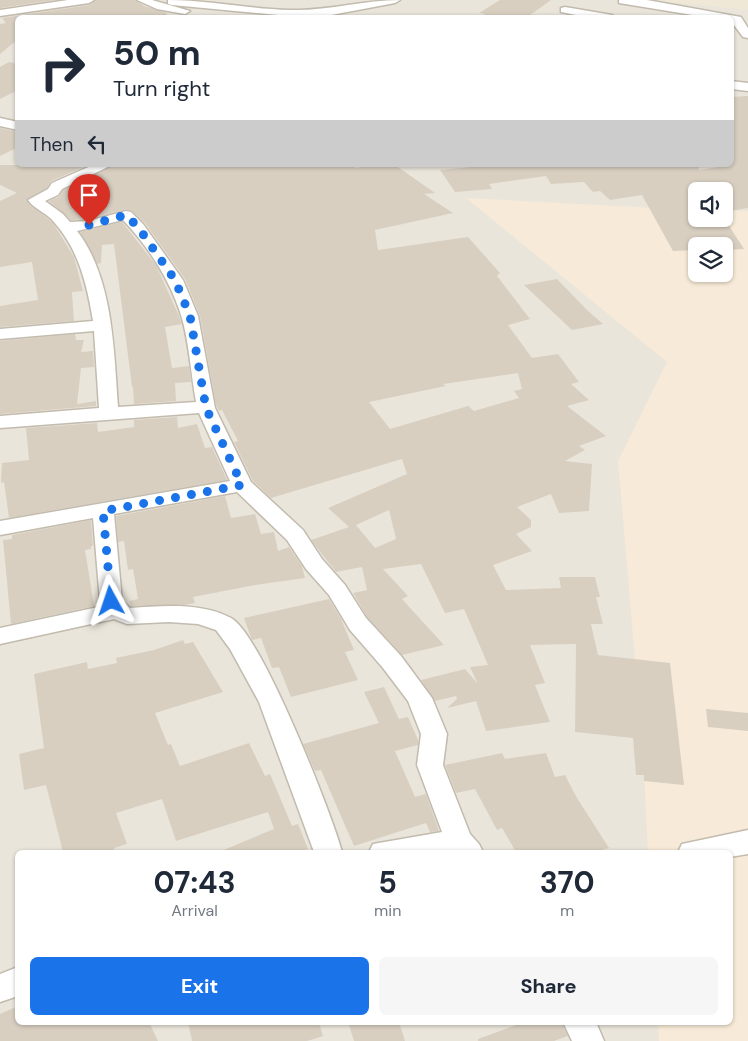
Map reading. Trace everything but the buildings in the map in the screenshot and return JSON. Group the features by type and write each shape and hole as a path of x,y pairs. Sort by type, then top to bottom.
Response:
{"street":[{"path":"0,13 89,0"},
{"path":"142,0 161,7 205,15"},
{"path":"161,7 173,1 289,13 326,13 396,0"},
{"path":"647,3 676,15"},
{"path":"593,15 616,6 647,3 714,15"},
{"path":"565,10 586,15"},
{"path":"734,18 737,19 748,39"},
{"path":"734,33 748,39"},
{"path":"734,85 748,86"},
{"path":"0,122 15,125"},
{"path":"100,167 57,186 54,192 35,200 46,206 66,226 86,261 93,279 104,325 109,414"},
{"path":"66,226 89,225 126,215 138,227 175,280 190,316 206,408 242,485 295,535 314,564 337,590 358,624 392,662 419,698 434,734 430,764 464,847 415,850"},
{"path":"0,334 104,325"},
{"path":"0,422 206,408"},
{"path":"0,528 242,485"},
{"path":"103,511 111,601 117,610 128,616 169,614 198,616 224,624 239,644 272,702 327,850"},
{"path":"0,636 117,610"},
{"path":"703,850 748,842"},
{"path":"0,988 15,982"},
{"path":"580,1025 588,1041"}],"shaded area":[{"path":"0,0 748,0 748,1041 0,1041"},
{"path":"651,0 748,0 748,10"},
{"path":"466,198 688,210 688,227 733,227 733,210 748,211 748,1041 659,1041 658,1025 733,1025 733,850 648,850 643,753 618,461 667,362"}],"route":[{"path":"89,225 126,215 138,227 175,280 190,316 206,408 242,485 103,511 111,601"}]}
